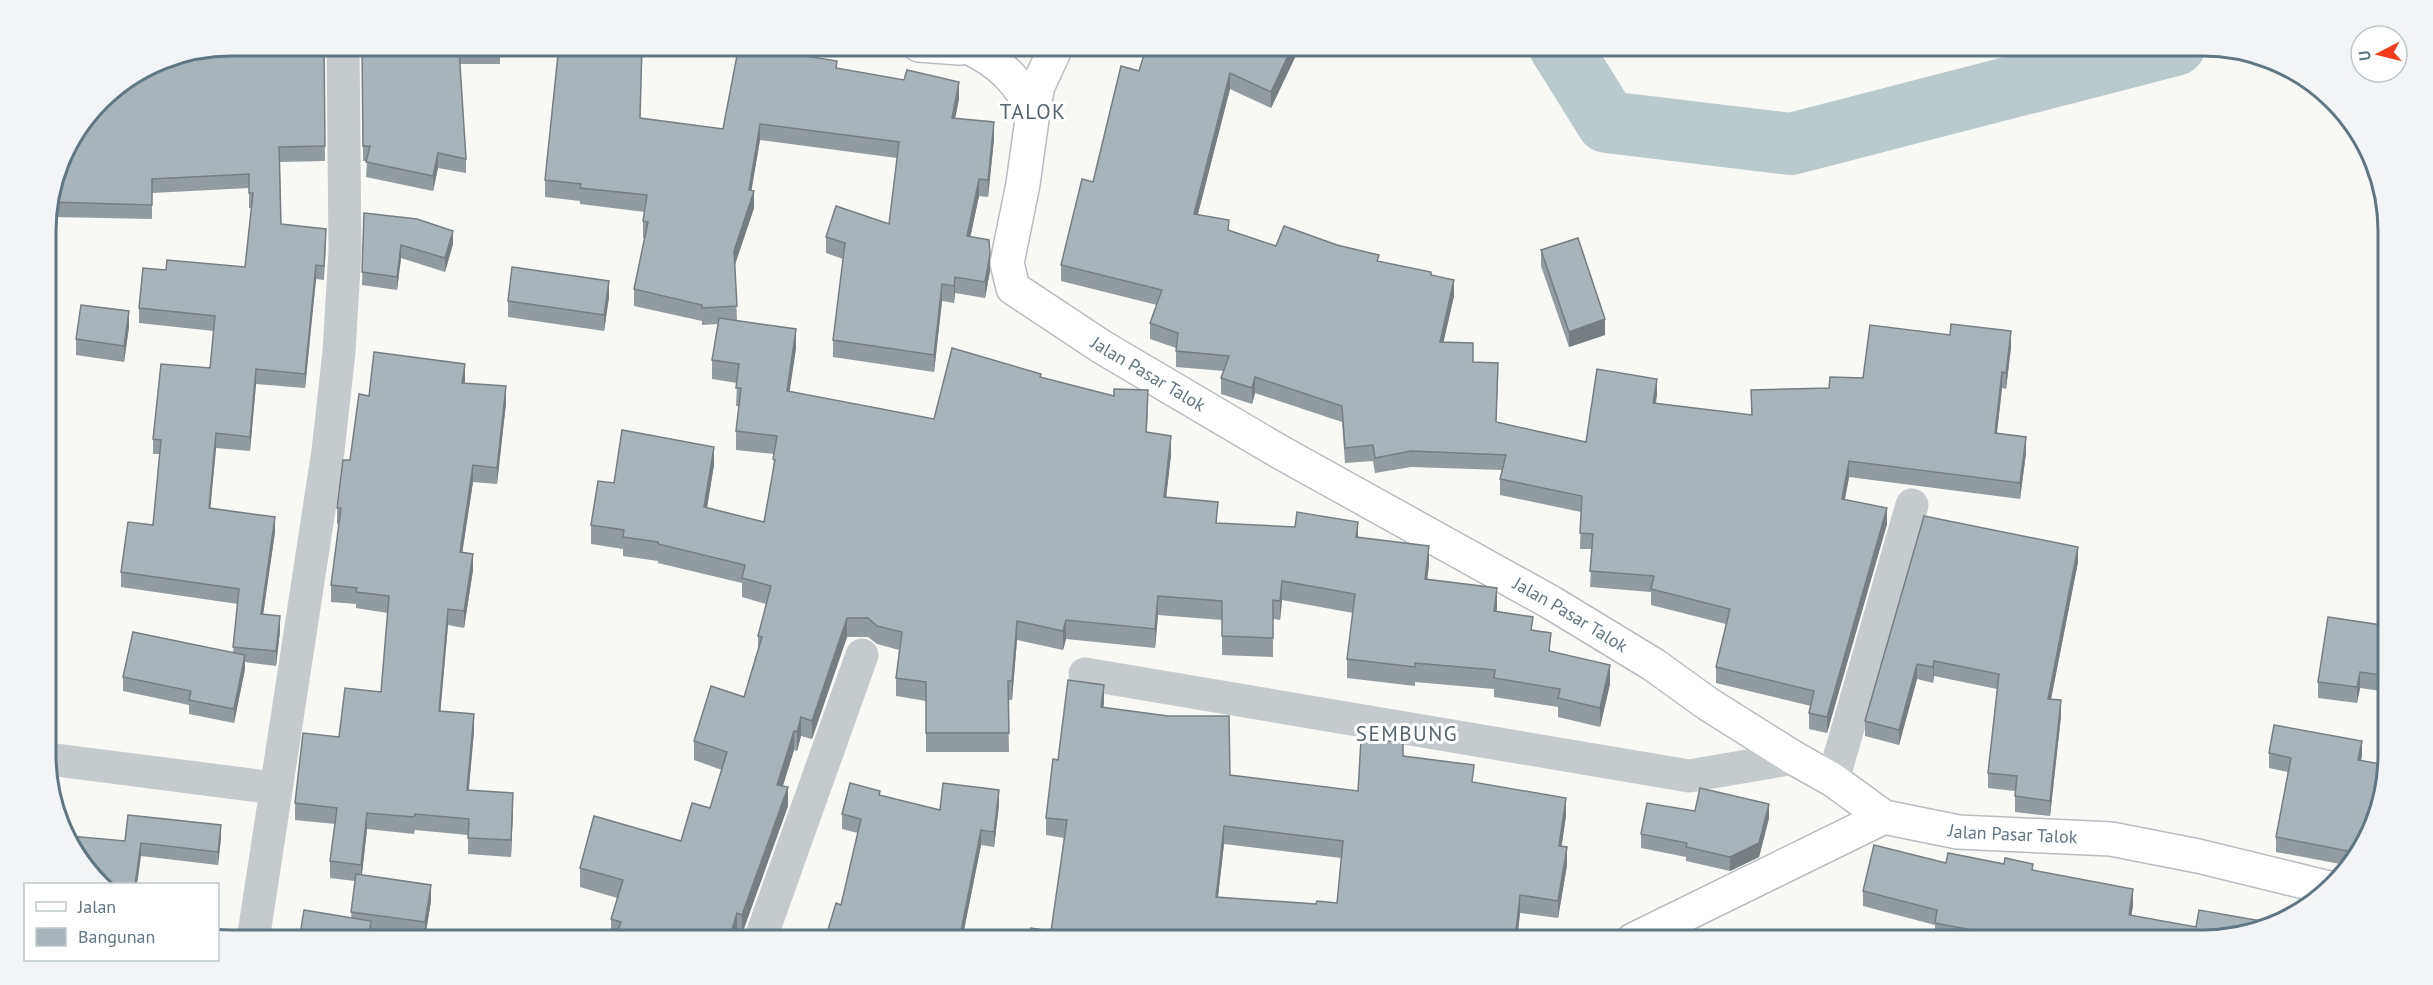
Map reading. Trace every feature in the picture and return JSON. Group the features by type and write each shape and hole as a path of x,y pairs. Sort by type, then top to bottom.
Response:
{"main road":[{"path":"988,56 1001,66 1025,93 1033,112"},
{"name":"Jalan Pasar Talok","path":"1052,56 1038,86 1023,184 1007,263 1013,288 1102,347 1270,446 1552,603 1654,665 1708,704 1833,780 1884,817 1958,832 2111,839 2198,856 2318,885"},
{"path":"1655,929 1884,817"}],"street":[{"path":"254,930 328,451 339,352 345,251 343,56"},
{"path":"1833,780 1912,505"},
{"path":"764,930 862,655"},
{"path":"1085,674 1689,776 1794,758"},
{"path":"56,760 275,788"}],"building":[{"path":"1288,55 1271,92 1230,73 1194,214 1229,220 1228,230 1276,246 1284,226 1337,245 1379,255 1377,261 1431,272 1431,275 1454,280 1440,342 1473,343 1473,362 1498,363 1496,422 1586,442 1597,369 1657,379 1653,403 1752,415 1751,390 1829,388 1830,377 1863,378 1870,325 1950,335 1951,324 2011,331 2006,373 2002,372 1995,433 2026,437 2020,483 1849,461 1842,499 1887,508 1827,717 1809,713 1814,691 1716,667 1730,609 1651,589 1654,576 1590,571 1593,534 1580,533 1582,496 1500,479 1506,455 1411,451 1375,458 1373,445 1345,448 1342,406 1255,377 1252,388 1221,378 1229,356 1176,351 1178,333 1150,323 1162,290 1061,265 1082,179 1093,182 1121,66 1139,71 1144,56"},
{"path":"219,56 324,56 325,146 279,147 281,224 326,229 324,266 316,265 305,374 256,369 250,437 216,433 209,508 275,517 261,614 280,616 276,651 233,647 239,589 121,572 128,522 153,525 161,440 153,439 161,364 210,368 215,316 139,308 143,268 166,270 167,260 245,267 253,193 249,193 249,174 152,179 152,205 58,202 61,185 69,163 85,133 115,99 133,85 163,69 196,59"},
{"path":"362,56 459,56 466,159 438,153 433,176 366,162 370,146 363,146"},
{"path":"558,56 642,56 640,118 723,129 737,56 804,56 837,61 836,68 904,80 907,70 959,82 952,118 994,122 988,180 979,179 967,236 989,240 990,254 985,282 955,277 954,286 942,284 934,355 833,340 845,243 826,237 836,206 889,224 899,142 760,124 749,190 754,191 734,251 737,306 702,308 702,305 634,289 648,222 643,221 647,195 580,188 581,184 545,180"},
{"path":"364,213 417,219 453,231 445,258 401,245 397,277 362,272"},
{"path":"1578,238 1605,319 1569,332 1541,250"},
{"path":"512,267 609,281 604,315 508,301"},
{"path":"81,305 129,311 124,346 76,339"},
{"path":"719,318 796,329 787,391 934,419 952,348 1041,374 1040,377 1114,396 1114,389 1148,390 1146,432 1171,436 1164,497 1218,502 1216,523 1295,527 1297,512 1358,522 1356,537 1429,546 1425,579 1497,588 1494,611 1533,617 1531,630 1551,633 1549,651 1610,665 1600,708 1558,698 1560,689 1494,678 1495,670 1415,663 1415,667 1347,659 1355,594 1282,581 1280,601 1273,600 1273,638 1222,636 1222,601 1158,596 1155,629 1066,620 1063,631 1017,621 1012,681 1008,681 1009,733 926,733 926,682 896,678 902,632 877,626 868,618 847,618 812,721 801,717 797,732 794,731 777,785 788,787 742,915 737,913 732,930 618,930 621,922 611,919 623,880 580,868 594,816 681,841 692,803 710,808 727,752 694,741 711,686 744,697 762,637 758,636 771,586 742,578 745,565 658,544 658,542 623,537 624,530 591,525 598,481 614,483 622,430 714,447 704,507 764,522 777,436 736,431 741,388 736,388 739,364 712,360"},
{"path":"374,352 465,364 462,383 506,386 497,468 473,465 460,552 473,554 464,611 448,609 439,711 474,714 467,790 513,793 511,840 468,838 469,819 415,814 414,817 367,813 361,865 330,861 337,808 295,803 303,733 339,737 345,688 381,692 389,596 356,592 357,588 331,585 341,508 337,508 343,460 350,460 359,394 369,396"},
{"path":"1924,516 2078,547 2048,699 2061,700 2050,801 2015,796 2017,776 1988,773 1999,674 1934,661 1933,667 1917,664 1899,730 1865,721"},
{"path":"2328,617 2378,624 2378,675 2360,672 2357,687 2318,682"},
{"path":"133,632 245,655 234,709 189,700 191,691 123,677"},
{"path":"1068,680 1104,685 1101,707 1168,716 1229,716 1230,775 1358,791 1361,740 1403,742 1403,756 1474,765 1472,782 1566,798 1559,846 1567,847 1558,901 1520,895 1516,929 1051,930 1067,820 1046,818 1053,759 1058,760","holes":["1224,826 1343,841 1337,903 1317,901 1316,904 1216,897"]},
{"path":"2274,725 2362,741 2358,760 2377,763 2377,766 2368,811 2348,851 2276,837 2291,758 2269,753"},
{"path":"850,783 880,791 879,795 940,810 943,783 999,790 994,832 981,830 961,930 828,930 836,903 841,905 861,819 842,814"},
{"path":"1700,788 1769,804 1759,843 1730,857 1686,847 1687,843 1641,834 1647,803 1695,811"},
{"path":"128,815 221,825 218,852 141,843 135,883 112,883 85,852 76,837 125,841"},
{"path":"1874,845 1946,863 1948,853 2004,864 2005,858 2033,864 2032,870 2133,889 2129,915 2196,927 2199,910 2258,920 2214,929 1967,929 1935,923 1937,910 1863,891"},
{"path":"356,874 431,885 425,922 351,912"},
{"path":"304,910 371,921 370,930 301,930"}],"waterway":[{"path":"1565,55 1607,122 1791,144 2136,55"}],"district":[{"name":"TALOK","path":"1033,112"},
{"name":"SEMBUNG","path":"1407,734"}]}
